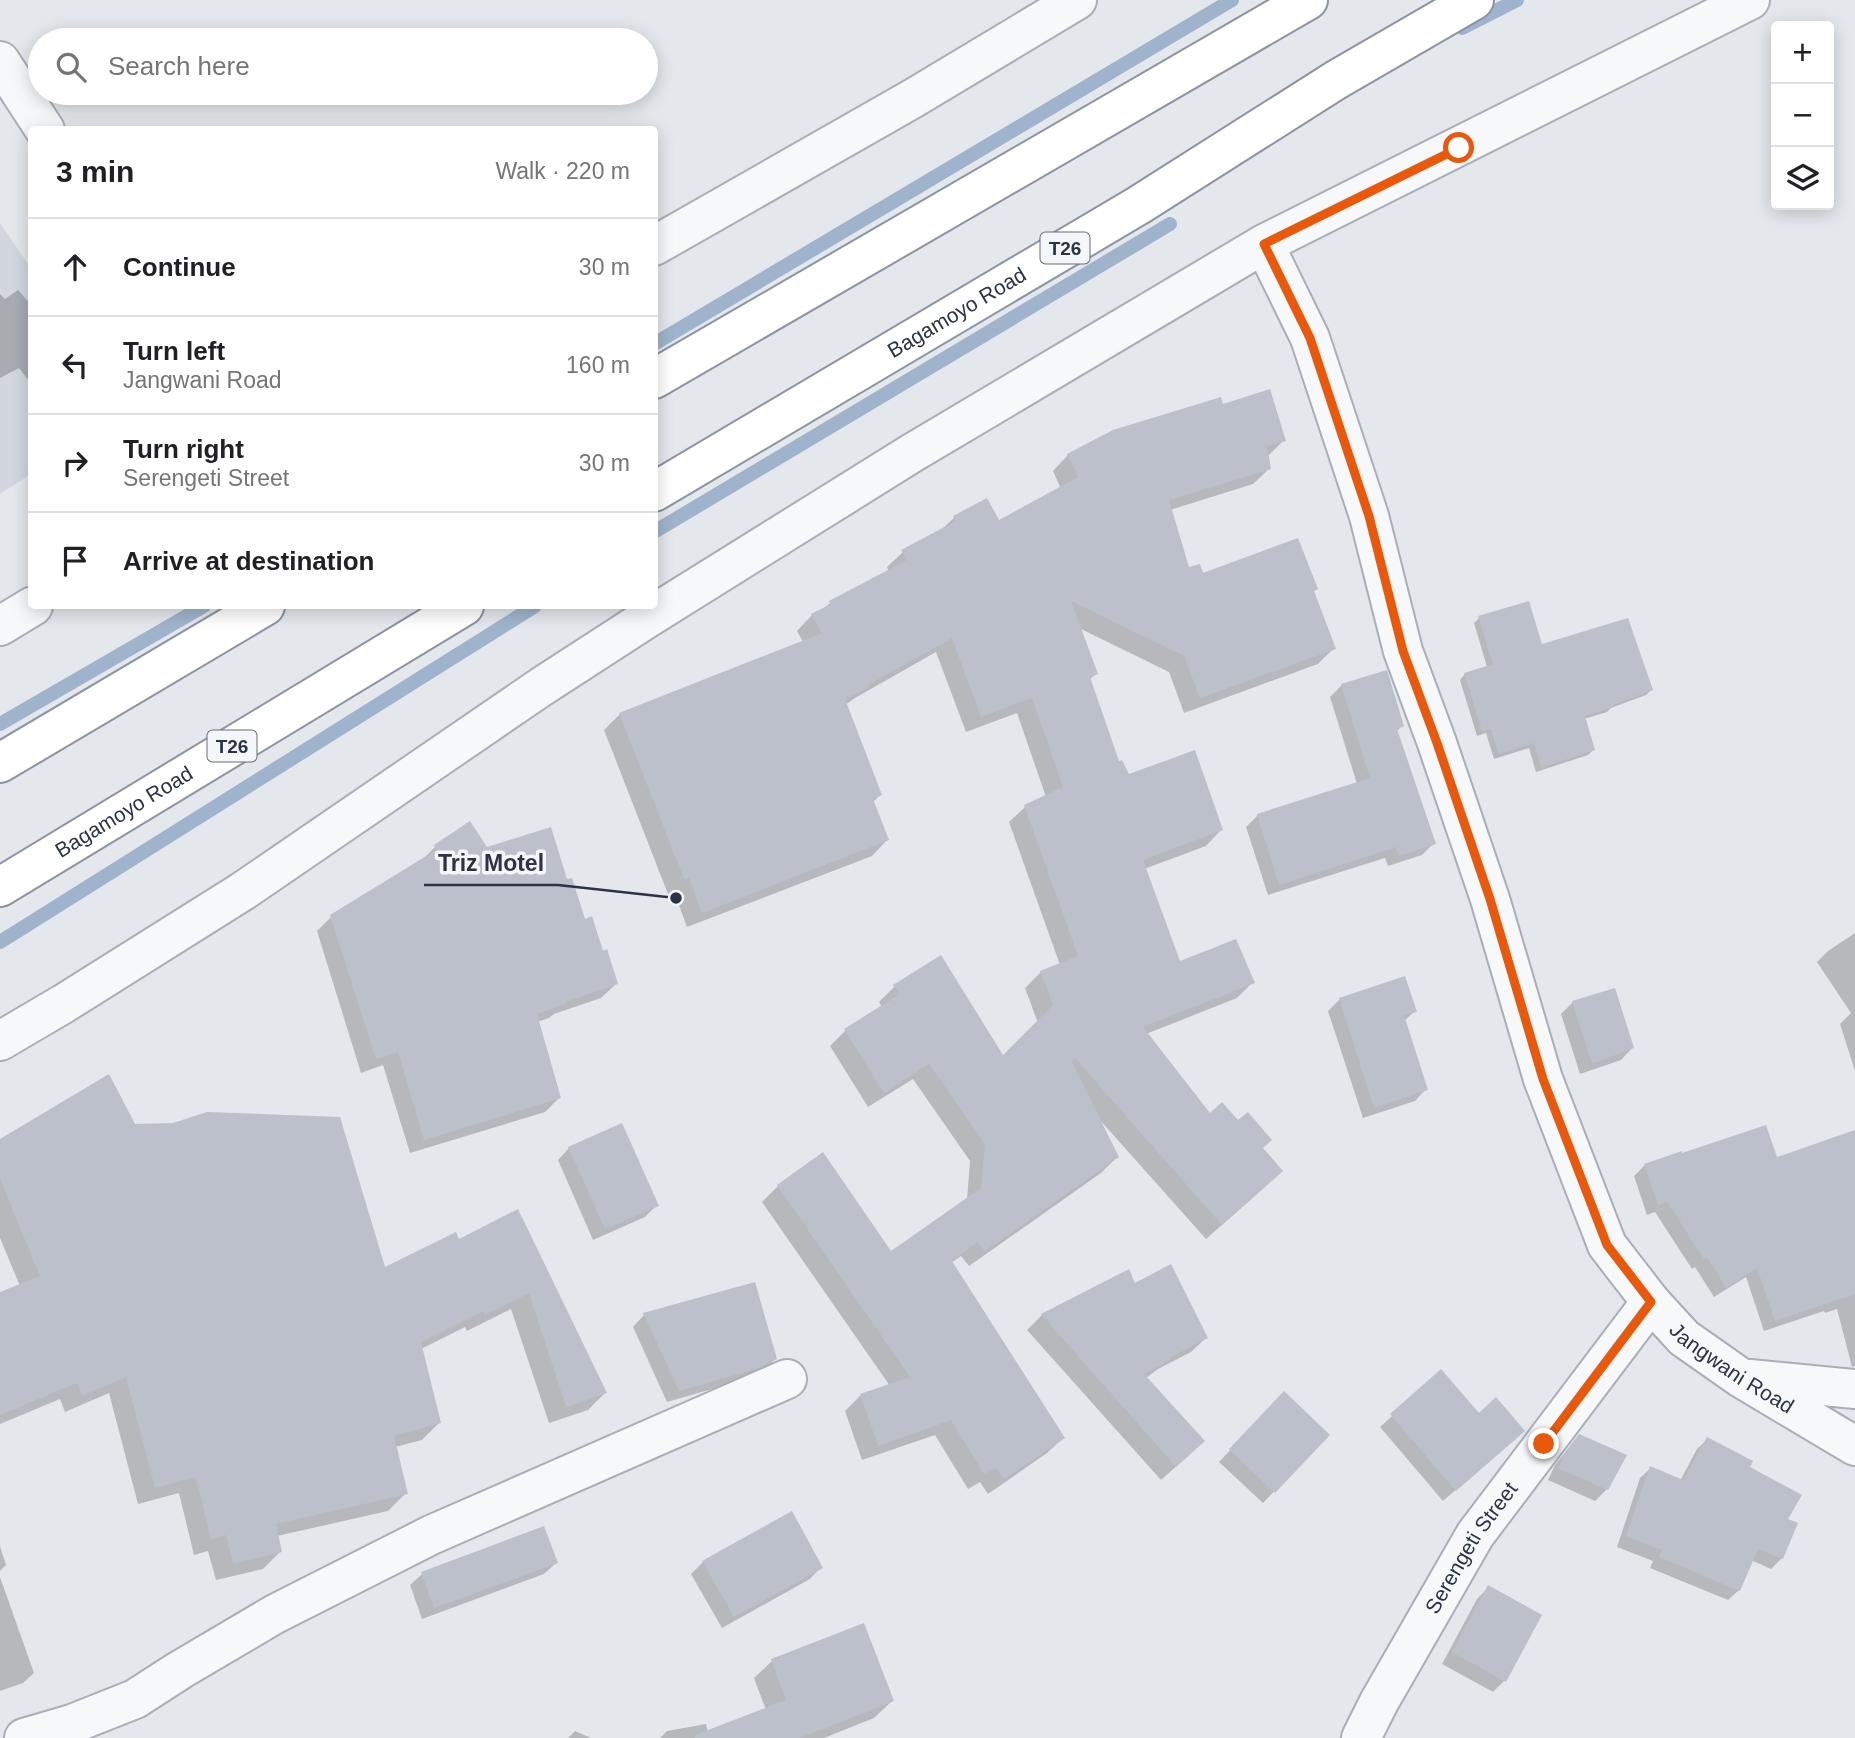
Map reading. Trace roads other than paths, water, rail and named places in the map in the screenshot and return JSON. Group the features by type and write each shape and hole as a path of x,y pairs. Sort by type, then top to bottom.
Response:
{"highway":[{"path":"658,377 1308,0"},
{"name":"Bagamoyo Road","path":"658,490 1139,205 1336,80 1474,0"},
{"path":"0,763 260,609"},
{"name":"Bagamoyo Road","path":"0,887 459,609"}],"street":[{"path":"658,244 912,99 1077,0"},
{"path":"0,1041 243,891 541,687 912,453 1264,244 1750,0"},
{"path":"0,61 28,103"},
{"path":"29,105 43,126"},
{"name":"Jangwani Road","path":"1264,244 1310,338 1369,516 1403,651 1490,899 1543,1079 1607,1245 1651,1302 1685,1338 1741,1378 1855,1446"},
{"path":"0,626 28,609"},
{"name":"Serengeti Street","path":"1361,1738 1475,1535 1651,1302"},
{"path":"1741,1378 1855,1389"},
{"path":"24,1738 72,1724 135,1699 275,1614 430,1535 787,1380"}],"waterway":[{"path":"658,342 1232,0"},
{"path":"1462,28 1517,0"},
{"path":"658,530 1170,224"},
{"path":"0,724 199,609"},
{"path":"0,942 530,609"}],"place":[{"name":"Triz Motel","path":"676,898"}]}
